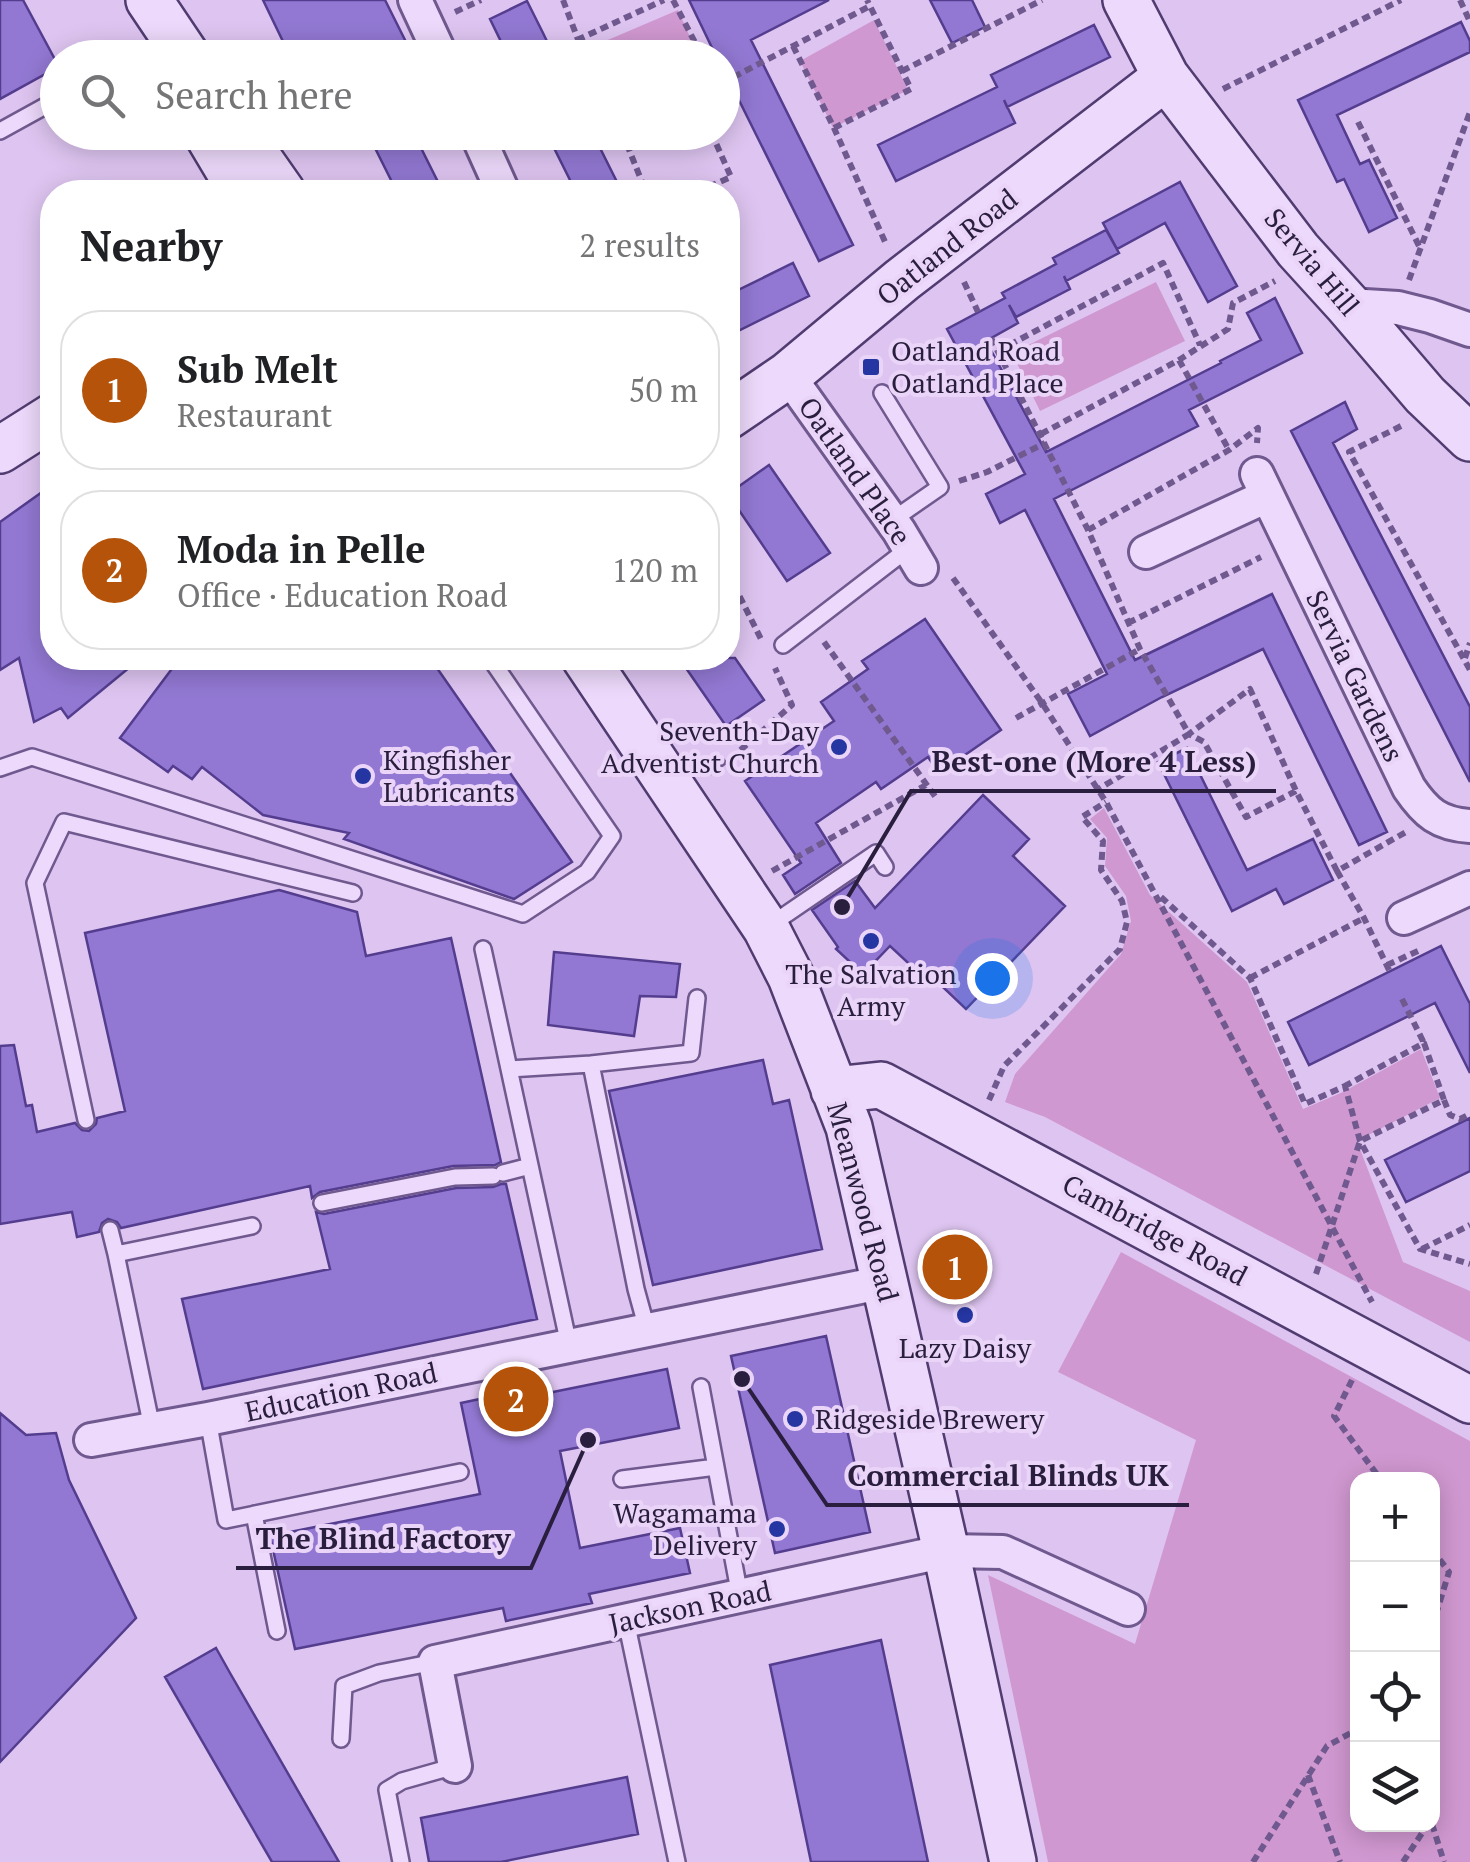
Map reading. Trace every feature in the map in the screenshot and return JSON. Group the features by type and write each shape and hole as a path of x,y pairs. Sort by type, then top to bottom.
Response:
{"street":[{"path":"121,0 147,40"},
{"path":"149,0 176,40"},
{"path":"415,0 434,40"},
{"name":"Servia Hill","path":"1126,0 1178,94 1298,250 1426,395 1470,438"},
{"name":"Oatland Road","path":"740,408 788,375 902,280 1178,94"},
{"path":"217,150 234,180"},
{"path":"253,150 274,180"},
{"path":"484,150 498,180"},
{"path":"1348,305 1398,308 1470,330"},
{"name":"Oatland Place","path":"788,375 918,553"},
{"path":"0,450 40,425"},
{"path":"1146,552 1262,485"},
{"name":"Servia Gardens","path":"1262,485 1409,788 1433,816"},
{"name":"Meanwood Road","path":"593,670 766,928 790,977 849,1126 1013,1862"},
{"path":"1433,816 1452,825 1470,826"},
{"path":"1404,918 1470,888"},
{"name":"Cambridge Road","path":"834,1090 882,1084 1470,1400"},
{"name":"Education Road","path":"91,1440 885,1282"},
{"name":"Jackson Road","path":"435,1662 946,1551 1002,1552 1128,1609"},
{"path":"435,1662 455,1766"}],"lane":[{"path":"0,131 40,109"},
{"path":"782,645 918,553 940,487 882,393"},
{"path":"0,768 32,757 523,914 586,872 612,836 498,670"},
{"path":"86,1120 35,883 64,822 354,893"},
{"path":"766,928 876,853 885,867"},
{"path":"483,948 570,1345"},
{"path":"509,1069 691,1053 697,998"},
{"path":"591,1064 647,1330"},
{"path":"322,1203 530,1166"},
{"path":"116,1254 252,1226"},
{"path":"110,1230 152,1428"},
{"path":"701,1388 740,1596"},
{"path":"208,1419 226,1520 460,1472"},
{"path":"622,1479 716,1467"},
{"path":"254,1514 277,1631"},
{"path":"626,1621 677,1862"},
{"path":"340,1739 344,1686 379,1673 435,1662"},
{"path":"401,1862 387,1790 402,1780 455,1766"}],"path":[{"path":"564,0 577,40 664,0"},
{"path":"673,0 694,40"},
{"path":"1015,0 1020,10"},
{"path":"902,71 1042,0"},
{"path":"1178,94 1210,95 1401,0"},
{"path":"1460,0 1470,22"},
{"path":"740,73 868,3 911,89 834,128"},
{"path":"792,46 834,128 902,280"},
{"path":"1398,308 1470,112"},
{"path":"1358,122 1420,249"},
{"path":"630,150 642,180"},
{"path":"718,150 731,177 724,180"},
{"path":"998,352 1162,262 1200,345"},
{"path":"1041,434 1180,360 1228,329 1233,303 1255,292"},
{"path":"991,338 1088,530 1140,649 1189,734 1204,742 1246,817 1296,791"},
{"path":"1180,360 1228,450"},
{"path":"1402,426 1349,452 1470,670"},
{"path":"1088,530 1228,450 1258,428 1262,485"},
{"path":"987,472 1045,444"},
{"path":"1128,623 1290,543"},
{"path":"918,553 1042,703 1106,802 1382,1318 1334,1416 1375,1472"},
{"path":"677,796 792,705 740,597"},
{"path":"811,623 938,799"},
{"path":"1465,658 1470,643"},
{"path":"1016,718 1140,649"},
{"path":"1097,790 1189,734 1250,689 1296,791 1390,972"},
{"path":"740,889 927,784"},
{"path":"974,1133 1004,1066 1120,949 1127,922 1122,901 1101,870 1103,840 1082,817 1106,802"},
{"path":"1337,871 1433,816"},
{"path":"1154,891 1250,978 1305,1104 1424,1044"},
{"path":"1250,978 1364,918"},
{"path":"1402,999 1424,1044 1450,1115 1460,1119 1470,1114"},
{"path":"1344,1086 1360,1141 1420,1249 1470,1264"},
{"path":"1303,1310 1360,1141 1444,1100"},
{"path":"1420,1249 1470,1225"},
{"path":"1440,1559 1450,1572 1440,1603"},
{"path":"1253,1862 1327,1746 1350,1733"},
{"path":"1308,1775 1340,1862"},
{"path":"1403,1862 1424,1832"},
{"path":"1433,1832 1444,1862"}],"shaded area":[{"path":"678,10 691,40 608,40"},
{"path":"874,20 908,90 833,128 800,61"},
{"path":"1156,282 1185,341 1040,411 1012,353"},
{"path":"1104,808 1150,895 1247,982 1303,1109 1421,1049 1440,1098 1357,1141 1403,1262 1470,1291 1470,1342 1045,1117 1005,1102 1015,1074 1121,954 1131,921 1126,896 1105,866 1107,838 1090,819"},
{"path":"1121,1252 1470,1441 1470,1862 1048,1862 988,1575 1135,1644 1196,1440 1058,1372"}],"building":[{"path":"0,0 23,0 45,40 40,40 40,77 0,99"},
{"path":"263,0 385,0 405,40 282,40"},
{"path":"689,0 829,0 751,40 853,245 819,261 740,102 740,40 708,40"},
{"path":"930,0 972,0 985,27 952,43"},
{"path":"527,1 546,40 500,40 490,19"},
{"path":"1461,22 1470,41 1470,52 1337,115 1360,164 1369,160 1397,218 1369,232 1344,179 1337,182 1298,100"},
{"path":"1094,25 1110,57 1007,107 1015,123 896,181 878,145 997,87 991,75"},
{"path":"376,150 422,150 437,180 391,180"},
{"path":"555,150 601,150 616,180 570,180"},
{"path":"1180,182 1237,286 1208,302 1165,223 1117,249 1103,223"},
{"path":"1106,230 1119,253 1066,281 1070,289 1016,317 1009,305 1018,323 986,341 1046,452 1261,340 1247,313 1275,298 1302,353 1189,410 1198,426 1054,499 1135,660 1272,594 1387,832 1359,845 1263,649 1090,736 1068,694 1107,674 1025,510 1000,523 986,494 1025,474 947,329 1005,298 1002,293 1056,264 1053,258"},
{"path":"793,263 809,296 740,330 740,289"},
{"path":"1345,402 1357,429 1333,443 1470,707 1470,782 1291,431"},
{"path":"769,465 830,553 787,581 740,512 740,486"},
{"path":"40,494 40,670 126,670 68,718 61,708 34,722 19,658 0,670 0,522"},
{"path":"925,619 1001,730 939,773 928,757 881,789 876,782 816,823 841,863 795,894 783,875 801,863 745,781 834,721 821,702 868,669 862,661"},
{"path":"740,665 764,700 726,726 687,670 740,670"},
{"name":"Kingfisher Lubricants","path":"171,670 438,670 572,862 514,899 344,839 349,833 263,815 202,767 192,779 173,766 168,772 120,738"},
{"path":"1187,748 1247,870 1313,839 1333,880 1284,904 1276,889 1232,911 1158,762"},
{"path":"983,795 1029,839 1013,856 1065,906 966,1009 924,969 920,974 890,946 863,974 836,949 812,910 855,881 875,908"},
{"path":"279,890 357,912 366,956 451,938 501,1162 453,1166 320,1192 312,1198 310,1186 121,1228 108,1219 99,1232 77,1237 72,1212 0,1224 0,1046 14,1045 26,1106 32,1105 37,1132 75,1123 89,1131 97,1118 125,1111 85,933"},
{"path":"1441,946 1470,1004 1470,1073 1435,1003 1309,1065 1288,1022"},
{"path":"554,952 680,964 676,997 640,996 634,1036 548,1025"},
{"path":"763,1060 773,1104 789,1100 822,1249 653,1285 609,1091"},
{"path":"1470,1118 1470,1171 1406,1202 1385,1160"},
{"path":"506,1184 537,1319 203,1389 182,1299 330,1269 316,1212 324,1214 456,1188"},
{"path":"826,1336 870,1532 775,1553 731,1356"},
{"path":"667,1369 679,1428 560,1451 580,1548 680,1528 690,1573 589,1594 592,1603 506,1621 503,1608 295,1649 270,1536 480,1494 461,1403 546,1385 548,1393"},
{"path":"0,1413 26,1435 56,1433 69,1480 136,1618 0,1762"},
{"path":"881,1640 928,1862 811,1862 770,1665"},
{"path":"216,1648 339,1862 272,1862 165,1677"},
{"path":"627,1777 638,1834 501,1862 429,1862 421,1818"}],"place":[{"name":"Oatland Road Oatland Place","path":"871,367"},
{"name":"Seventh-Day Adventist Church","path":"839,747"},
{"name":"Kingfisher Lubricants","path":"363,776"},
{"name":"Best-one (More 4 Less)","path":"842,907"},
{"name":"The Salvation Army","path":"871,941"},
{"name":"Sub Melt","path":"955,1267"},
{"name":"Lazy Daisy","path":"965,1315"},
{"name":"Commercial Blinds UK","path":"742,1379"},
{"name":"Moda in Pelle","path":"516,1399"},
{"name":"Ridgeside Brewery","path":"795,1419"},
{"name":"The Blind Factory","path":"588,1440"},
{"name":"Wagamama Delivery","path":"777,1529"}]}
